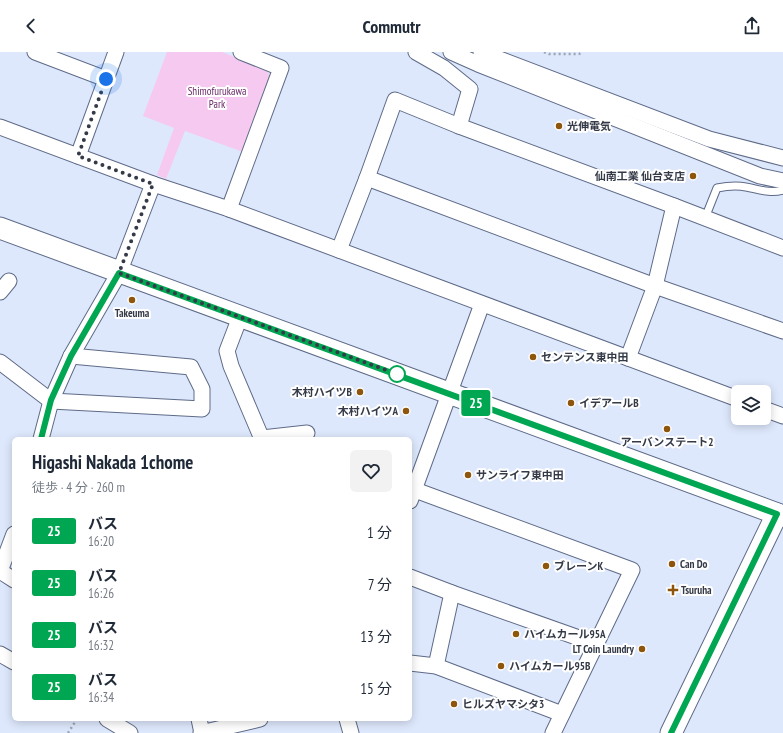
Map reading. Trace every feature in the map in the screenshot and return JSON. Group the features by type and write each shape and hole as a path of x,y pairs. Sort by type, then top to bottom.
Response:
{"street":[{"path":"35,52 106,79"},
{"path":"78,156 116,52"},
{"path":"229,209 281,68 241,52"},
{"path":"416,52 444,68 470,89 459,126"},
{"path":"451,52 760,176 783,181"},
{"path":"481,52 710,139 783,158"},
{"path":"339,250 396,100 459,126 783,248"},
{"path":"0,127 153,184 229,209 731,396"},
{"path":"367,178 655,286 783,331"},
{"path":"42,437 51,400 71,356 119,273 153,184"},
{"path":"628,358 655,286 674,206"},
{"path":"0,228 780,515 671,733"},
{"path":"482,304 412,496 632,570 553,733"},
{"path":"240,317 227,351 231,366 261,437"},
{"path":"0,362 51,400 202,409 202,389 191,367 71,356"},
{"path":"771,412 783,416"},
{"path":"280,437 307,434"},
{"path":"12,542 0,571 12,579"},
{"path":"412,578 596,644"},
{"path":"436,666 452,593"},
{"path":"0,654 12,661"},
{"path":"412,663 436,666 562,714"},
{"path":"110,721 130,733"},
{"path":"199,721 202,733 252,721"},
{"path":"348,721 351,733"}],"lane":[{"path":"705,218 717,188 730,186 746,187 764,192 783,190"}],"path":[{"path":"544,52 549,54 579,54 583,52"},
{"path":"68,733 76,721"}],"green space":[{"name":"Shimofurukawa Park","path":"167,52 222,52 266,69 271,78 243,152 185,131 166,179 157,175 174,128 143,116"}],"bus line":[{"name":"25","path":"42,437 51,400 71,356 119,273 777,514 671,733"}],"place":[{"name":"光伸電気","path":"559,126"},
{"name":"仙南工業 仙台支店","path":"693,176"},
{"name":"Takeuma","path":"132,300"},
{"name":"センテンス東中田","path":"533,357"},
{"name":"木村ハイツB","path":"360,392"},
{"name":"イデアールB","path":"571,403"},
{"name":"木村ハイツA","path":"406,411"},
{"name":"アーバンステート2","path":"667,429"},
{"name":"サンライフ東中田","path":"468,475"},
{"name":"Can Do","path":"672,564"},
{"name":"ブレーンK","path":"546,566"},
{"name":"Tsuruha","path":"673,590"},
{"name":"ハイムカール95A","path":"516,634"},
{"name":"LT Coin Laundry","path":"642,649"},
{"name":"ハイムカール95B","path":"501,666"},
{"name":"ヒルズヤマシタ3","path":"454,704"}],"route":[{"path":"106,79 78,156 153,184 119,273 397,374"}]}
